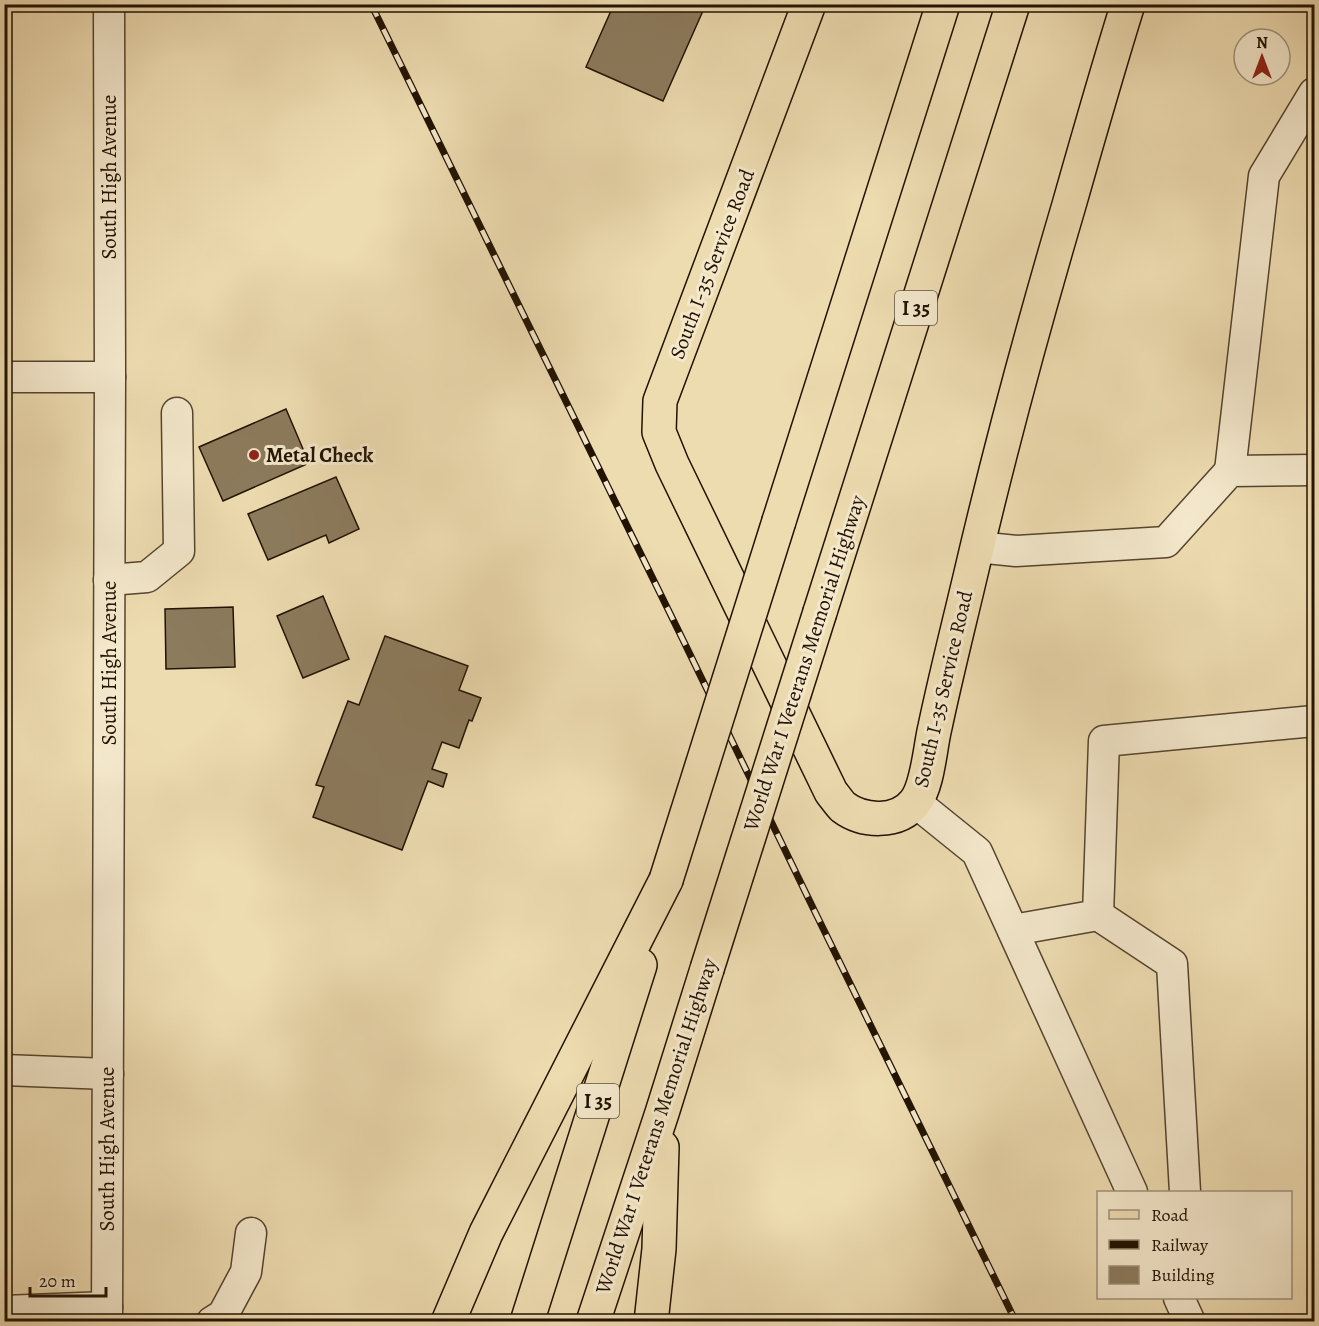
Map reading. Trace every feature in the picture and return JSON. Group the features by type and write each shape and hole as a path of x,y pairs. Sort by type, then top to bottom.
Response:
{"main road":[{"name":"South I-35 Service Road","path":"809,4 660,401 659,432 831,792 842,806 857,815 871,818 886,818 906,810 915,802 923,786 991,486 1051,264 1128,4"},
{"name":"I 35","path":"526,1322 601,1091 943,4"},
{"name":"World War I Veterans Memorial Highway","path":"593,1322 662,1113 1013,4"},
{"path":"448,1322 486,1233 666,880"},
{"path":"651,1322 659,1249 662,1113"}],"street":[{"name":"South High Avenue","path":"107,1314 109,4"},
{"path":"977,547 1016,551 1166,542 1230,471 1264,176 1314,93"},
{"path":"4,377 110,377"},
{"path":"109,580 147,577 179,551 177,413"},
{"path":"1230,471 1314,470"},
{"path":"1098,915 1104,741 1314,721"},
{"path":"915,802 976,852 1132,1191"},
{"path":"1013,930 1098,915 1172,964 1185,1191"},
{"path":"4,1070 108,1074"},
{"path":"212,1322 224,1315 246,1272 251,1233"},
{"path":"1180,1299 1191,1322"},
{"path":"1191,1299 1191,1322"},
{"path":"4,1311 107,1314"}],"building":[{"path":"614,4 706,4 663,101 586,67"},
{"name":"Metal Check","path":"286,409 309,463 223,501 199,447"},
{"path":"336,477 359,529 329,543 326,535 268,560 248,514"},
{"path":"323,596 349,659 303,678 277,616"},
{"path":"233,607 235,667 166,669 165,609"},
{"path":"385,636 468,666 459,690 481,698 472,721 469,720 459,748 442,742 432,769 447,774 443,787 428,781 402,850 313,817 324,787 316,785 348,701 359,705"}],"waterway":[{"path":"4,7 18,4"}],"railway":[{"path":"371,4 1016,1322"}],"place":[{"name":"Metal Check","path":"254,455"}]}
